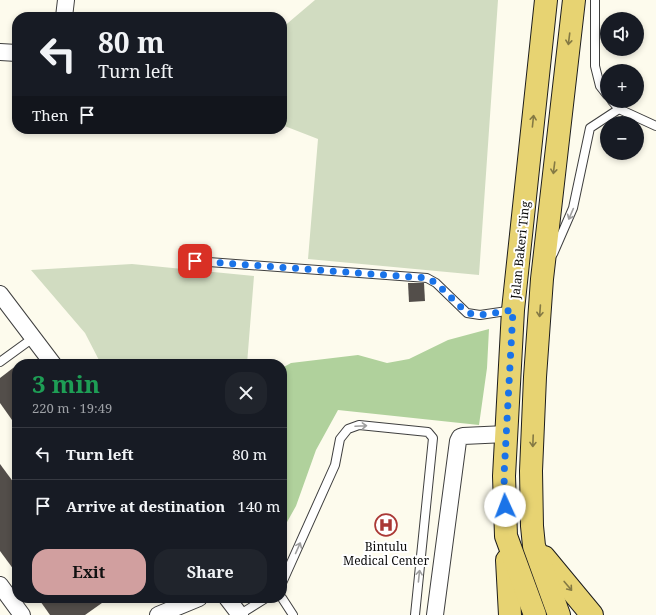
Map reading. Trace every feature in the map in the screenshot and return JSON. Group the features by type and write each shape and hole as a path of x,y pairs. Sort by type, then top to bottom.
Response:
{"main road":[{"name":"Jalan Bakeri Ting","path":"535,615 506,536 504,476 513,310 546,0"},
{"name":"Jalan Bakeri Ting","path":"559,615 534,546 531,471 535,377 542,279 574,0"},
{"path":"506,536 510,615"},
{"path":"534,546 592,615"}],"street":[{"path":"65,12 66,0"},
{"path":"0,52 12,53"},
{"path":"0,294 49,359"},
{"path":"435,615 458,441 460,437 463,436 506,434"},
{"path":"16,603 22,615"},
{"path":"158,615 187,603"},
{"path":"231,603 240,615"}],"lane":[{"path":"595,0 595,66 600,86"},
{"path":"542,279 573,208 590,128 619,109 656,126"},
{"path":"195,261 427,278 436,283 467,313 480,315 513,310"},
{"path":"0,362 33,338"},
{"path":"287,572 335,465 340,438 348,429 359,425 428,432 433,438 415,615"},
{"path":"240,615 258,603"},
{"path":"286,603 293,615"}],"green space":[{"path":"315,0 498,0 479,275 308,259 318,139 287,127 287,24"},
{"path":"132,264 254,276 247,359 98,359 85,333 31,270"},
{"path":"489,329 487,368 479,425 338,410 316,450 296,506 287,522 287,365 291,363 358,355 387,363 409,359 448,340"}],"building":[{"path":"408,283 424,283 425,301 409,302"},
{"path":"12,369 12,420 0,403 0,378"},
{"path":"0,464 12,480 12,567 0,551"},
{"path":"42,603 102,603 85,615 50,615"}],"place":[{"name":"Bintulu Medical Center","path":"386,525"}],"route":[{"path":"195,261 427,278 436,283 467,313 480,315 513,310 504,476 505,506"}]}
